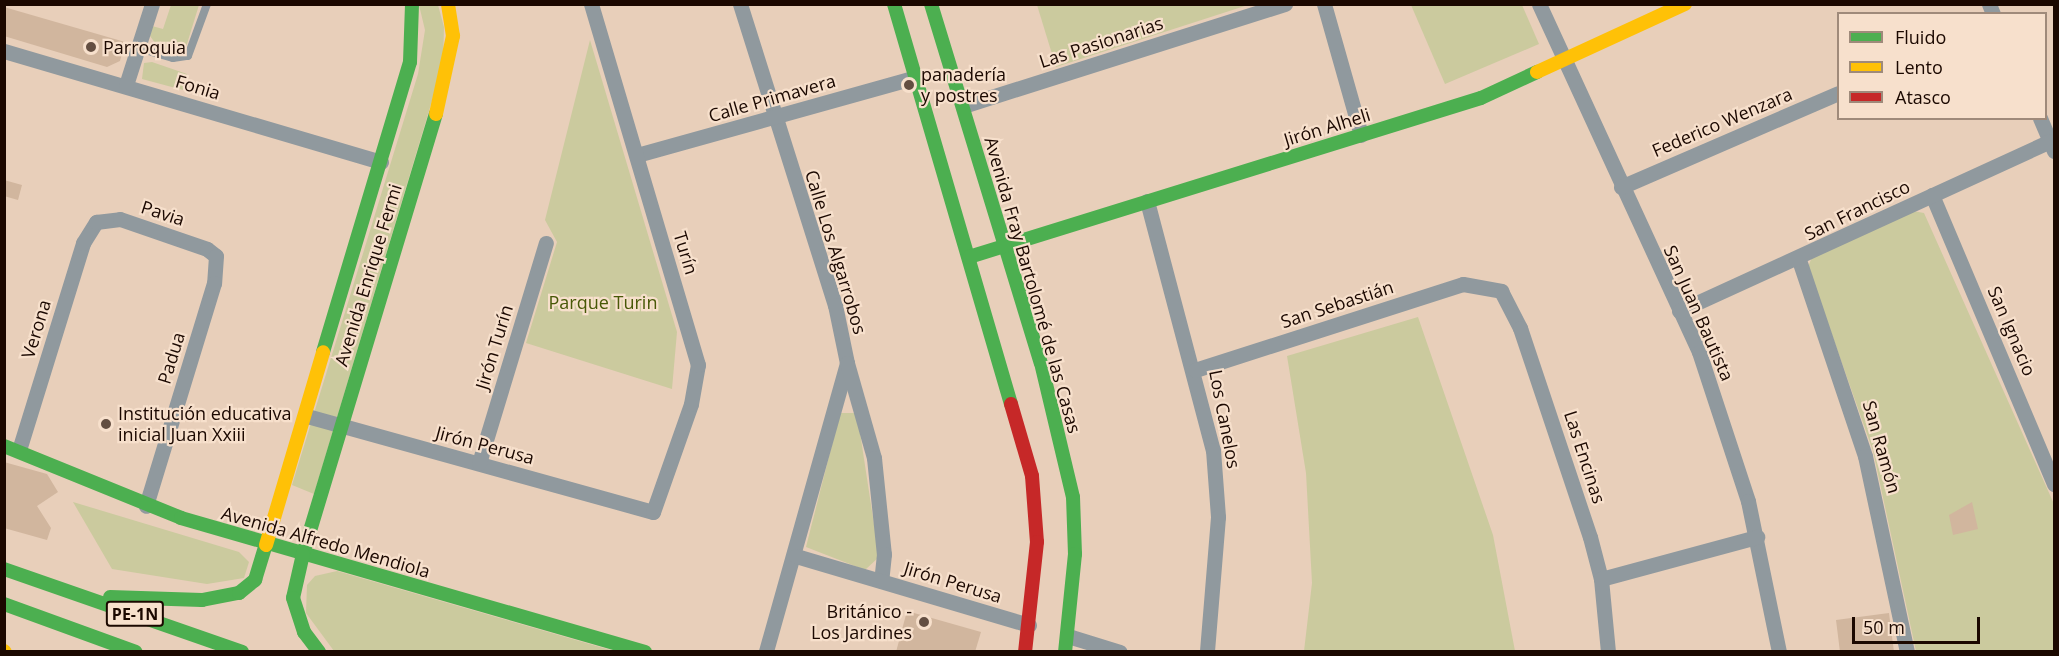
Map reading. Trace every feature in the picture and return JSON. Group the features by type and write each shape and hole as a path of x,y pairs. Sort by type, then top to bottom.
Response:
{"main road":[{"name":"Avenida Enrique Fermi","path":"81,595 222,598 255,580 307,416 414,41 412,4"},
{"name":"Avenida Enrique Fermi","path":"319,651 304,632 293,598 303,554 448,74 453,36 447,4"},
{"path":"894,4 1032,476 1037,542 1025,651"},
{"name":"Avenida Fray Bartolomé de las Casas","path":"931,4 963,106 1001,245 1041,363 1073,497 1066,644"},
{"name":"Jirón Alheli","path":"969,257 1001,245 1481,98 1563,63 1685,5"},
{"name":"Avenida Alfredo Mendiola","path":"12,448 146,506 266,545 645,651"},
{"path":"4,562 28,578"},
{"name":"PE-1N","path":"4,569 242,651"},
{"name":"PE-1N","path":"4,604 136,651"}],"street":[{"path":"126,86 152,4"},
{"name":"Turín","path":"591,4 698,365 691,404 653,512"},
{"name":"Calle Los Algarrobos","path":"740,4 835,305 847,363 796,556 766,651"},
{"name":"Las Pasionarias","path":"963,106 1285,4"},
{"path":"1324,4 1361,135"},
{"name":"San Juan Bautista","path":"1539,4 1563,63 1679,310 1715,398 1757,537 1779,651"},
{"name":"Fonia","path":"4,51 381,162"},
{"name":"Calle Primavera","path":"637,155 775,119 916,77"},
{"name":"Federico Wenzara","path":"1621,187 1837,94"},
{"path":"2041,120 2052,146"},
{"name":"San Francisco","path":"1679,310 1799,260 1932,195 2052,146"},
{"name":"San Ignacio","path":"1932,195 2055,484"},
{"name":"Los Canelos","path":"1147,201 1195,370 1218,484 1207,651"},
{"name":"Pavia","path":"96,222 120,219 216,256"},
{"name":"Verona","path":"12,448 83,243 96,222"},
{"name":"Jirón Turín","path":"479,462 546,243"},
{"name":"Padua","path":"146,506 214,283 216,256"},
{"name":"San Ramón","path":"1799,260 1865,456 1907,651"},
{"name":"San Sebastián","path":"1195,370 1434,292 1463,284 1492,285"},
{"name":"Las Encinas","path":"1492,285 1511,306 1521,328 1601,579 1608,651"},
{"path":"847,363 874,458 884,554 881,581"},
{"name":"Jirón Perusa","path":"307,416 653,512"},
{"path":"1601,579 1757,537"},
{"name":"Jirón Perusa","path":"796,556 1029,626"},
{"path":"1066,644 1120,651"}],"lane":[{"path":"138,48 173,58 189,56 207,4"}],"green space":[{"path":"1037,4 1251,4 1056,67 1037,5"},
{"path":"171,5 199,5 186,47 179,52 158,47 150,36 152,26 163,29"},
{"path":"419,5 438,5 444,27 443,64 314,494 292,485 418,74 425,30"},
{"path":"1411,5 1522,5 1539,44 1445,84"},
{"name":"Parque Turin","path":"590,40 677,332 672,389 526,343 557,242 545,220"},
{"path":"152,62 187,74 183,90 142,79 144,63"},
{"path":"1913,211 1924,213 2054,504 2054,651 1916,651 1873,451 1808,267 1812,257"},
{"path":"1418,317 1493,535 1515,651 1304,651 1312,583 1306,473 1287,356"},
{"path":"840,413 857,413 879,557 865,570 806,547"},
{"path":"73,502 239,552 249,562 244,578 207,584 112,569"},
{"path":"337,571 614,651 334,651 306,613 307,585 315,576"}],"building":[{"name":"Parroquia","path":"4,7 125,42 120,61 107,67 4,36"},
{"path":"4,180 22,185 18,200 4,196"},
{"path":"4,462 47,474 58,492 37,506 51,528 47,540 4,528"},
{"path":"1972,502 1978,529 1953,535 1949,515"},
{"name":"Británico - Los Jardines","path":"907,611 981,632 975,652 896,652"},
{"path":"1889,613 1894,652 1840,652 1836,620"}],"traffic: fast":[{"path":"323,352 410,62 412,4"},
{"path":"894,4 1011,404"},
{"path":"931,4 1041,363 1073,497 1075,554 1065,652"},
{"path":"969,257 1481,98 1537,72"},
{"path":"303,554 436,114"},
{"path":"4,446 181,518 645,652"},
{"path":"110,597 202,600 239,593 255,580 266,545"},
{"path":"303,554 293,598 304,632 319,652"},
{"path":"4,569 242,652"},
{"path":"4,604 136,652"}],"traffic: slow":[{"path":"436,114 453,36 448,4"},
{"path":"1537,72 1685,4"},
{"path":"266,545 323,352"}],"traffic: jam":[{"path":"1011,404 1032,476 1037,542 1025,652"}],"place":[{"name":"Parroquia","path":"91,47"},
{"name":"panadería y postres","path":"909,85"},
{"name":"Institución educativa inicial Juan Xxiii","path":"106,424"},
{"name":"Británico - Los Jardines","path":"924,622"}]}
